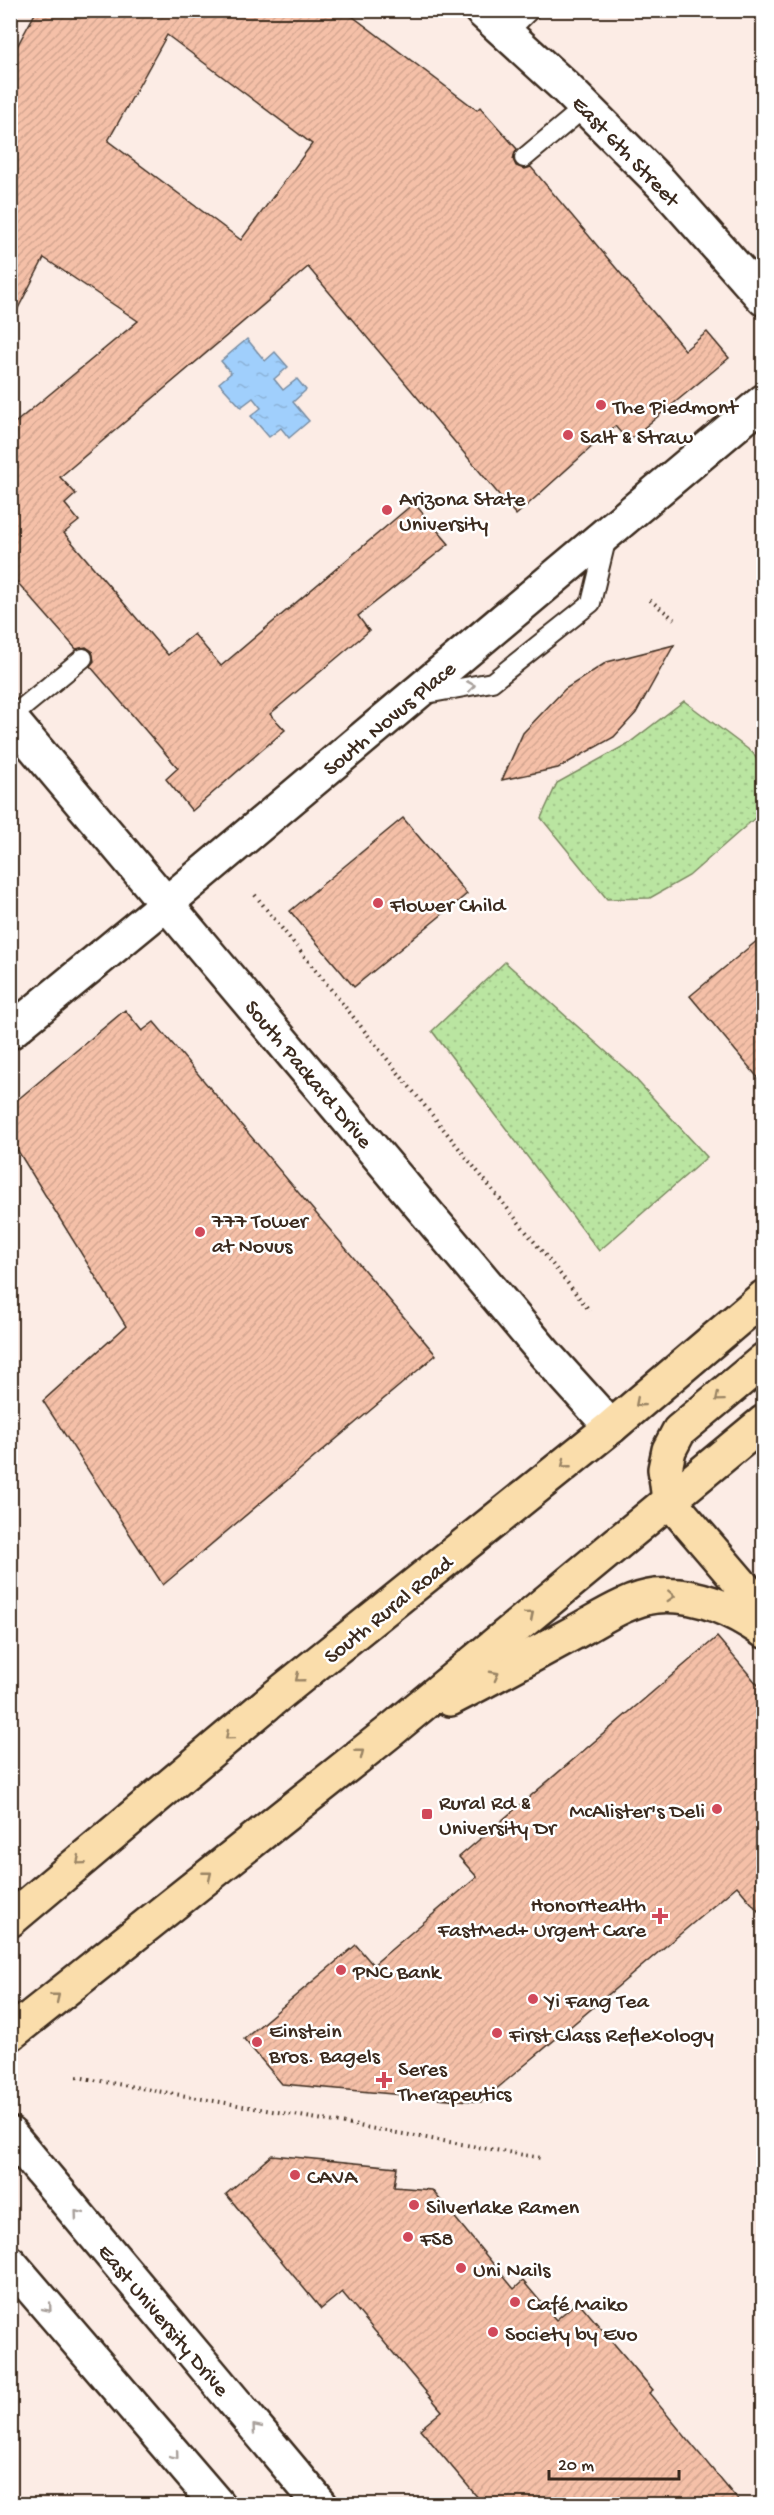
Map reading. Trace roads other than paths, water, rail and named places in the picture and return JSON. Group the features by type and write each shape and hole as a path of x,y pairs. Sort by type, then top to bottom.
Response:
{"main road":[{"name":"South Rural Road","path":"10,1920 274,1698 611,1427 764,1297"},
{"path":"764,1360 679,1431 669,1450 665,1469 669,1500 764,1611"},
{"path":"10,2034 388,1732 764,1422"},
{"path":"388,1732 622,1607 654,1596 705,1600 743,1617 764,1631"}],"street":[{"name":"East 6th Street","path":"481,10 662,183 764,299"},
{"name":"South Novus Place","path":"10,1032 167,903 764,401"},
{"name":"South Packard Drive","path":"10,718 539,1346 611,1427"},
{"name":"East University Drive","path":"10,2134 320,2505"},
{"path":"10,2263 217,2505"}],"lane":[{"path":"506,34 530,10"},
{"path":"524,158 585,107"},
{"path":"10,718 83,658"}],"water":[{"path":"247,339 265,361 275,352 288,367 274,379 283,390 297,379 306,390 293,402 309,421 289,438 281,428 269,437 251,416 261,408 253,398 241,407 219,383 231,373 221,361"}],"place":[{"name":"The Piedmont","path":"601,405"},
{"name":"Salt & Straw","path":"568,435"},
{"name":"Arizona State University","path":"387,510"},
{"name":"Flower Child","path":"378,903"},
{"name":"777 Tower at Novus","path":"200,1232"},
{"name":"McAlister's Deli","path":"717,1809"},
{"name":"Rural Rd & University Dr","path":"427,1814"},
{"name":"HonorHealth FastMed+ Urgent Care","path":"660,1916"},
{"name":"PNC Bank","path":"341,1970"},
{"name":"Yi Fang Tea","path":"533,1999"},
{"name":"First Class Reflexology","path":"497,2033"},
{"name":"Einstein Bros. Bagels","path":"257,2042"},
{"name":"Seres Therapeutics","path":"384,2080"},
{"name":"CAVA","path":"295,2175"},
{"name":"Silverlake Ramen","path":"414,2205"},
{"name":"FS8","path":"408,2237"},
{"name":"Uni Nails","path":"461,2268"},
{"name":"Café Maiko","path":"515,2302"},
{"name":"Society by Evo","path":"493,2332"}]}
